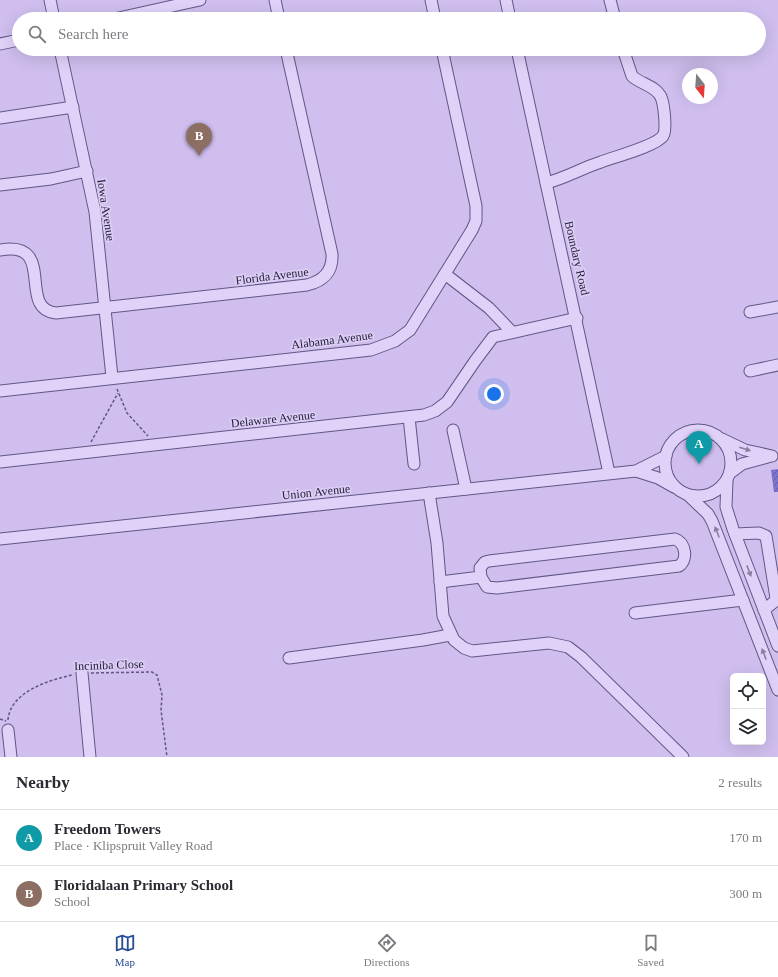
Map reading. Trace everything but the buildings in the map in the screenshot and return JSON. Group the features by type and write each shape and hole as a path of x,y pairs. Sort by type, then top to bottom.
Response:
{"street":[{"path":"50,0 53,12"},
{"path":"146,12 200,0"},
{"path":"275,0 278,12"},
{"path":"431,0 434,12"},
{"path":"506,0 509,12"},
{"path":"610,0 613,12"},
{"path":"0,44 12,41"},
{"name":"Iowa Avenue","path":"62,56 95,212 112,377"},
{"name":"Florida Avenue","path":"0,250 19,250 31,257 38,301 46,311 56,313 105,309 316,283 328,273 331,268 332,254 288,56"},
{"name":"Alabama Avenue","path":"0,391 112,377 379,348 395,341 410,330 472,230 476,221 477,212 444,56"},
{"name":"Boundary Road","path":"519,56 609,474"},
{"path":"546,183 563,178 600,162 653,143 662,138 665,130 661,97 655,89 632,76 625,56"},
{"path":"0,118 73,107"},
{"path":"0,185 87,171"},
{"path":"445,274 489,308 512,332"},
{"path":"750,312 778,307"},
{"name":"Delaware Avenue","path":"0,462 424,415 441,407 453,394 490,341 498,335 576,318"},
{"path":"750,371 778,365"},
{"path":"408,417 414,464"},
{"path":"452,430 466,490"},
{"path":"775,455 745,450 711,432 699,430 688,432 674,441 666,456 667,474 677,488 687,494 708,514 712,521 778,690"},
{"path":"720,438 730,454 726,507 764,610 777,640"},
{"path":"687,494 696,496 709,494 721,487 728,476 747,462 775,455"},
{"name":"Union Avenue","path":"0,539 636,471 666,456"},
{"name":"Union Avenue","path":"636,471 658,478 677,488"},
{"path":"429,493 443,616 450,635 458,644 472,651 549,643 568,647 581,657 683,757"},
{"path":"735,534 759,533 766,536 776,598 774,602 764,610"},
{"path":"675,539 680,542 685,553 683,562 679,566 497,588 487,587 481,577 480,568 485,562 489,561 675,539"},
{"path":"440,582 481,577"},
{"path":"635,613 743,600"},
{"path":"289,658 424,640 450,635"},
{"path":"82,673 90,757"},
{"path":"8,726 11,757"}],"path":[{"path":"112,377 127,413 158,445"},
{"path":"85,453 118,393"},
{"name":"Inciniba Close","path":"8,726 9,714 19,698 36,685 82,673 152,672 157,675 162,695 161,710 167,757"},
{"path":"0,719 8,726"}],"place":[{"name":"Floridalaan Primary School","path":"199,156"},
{"name":"Freedom Towers","path":"699,464"}]}
